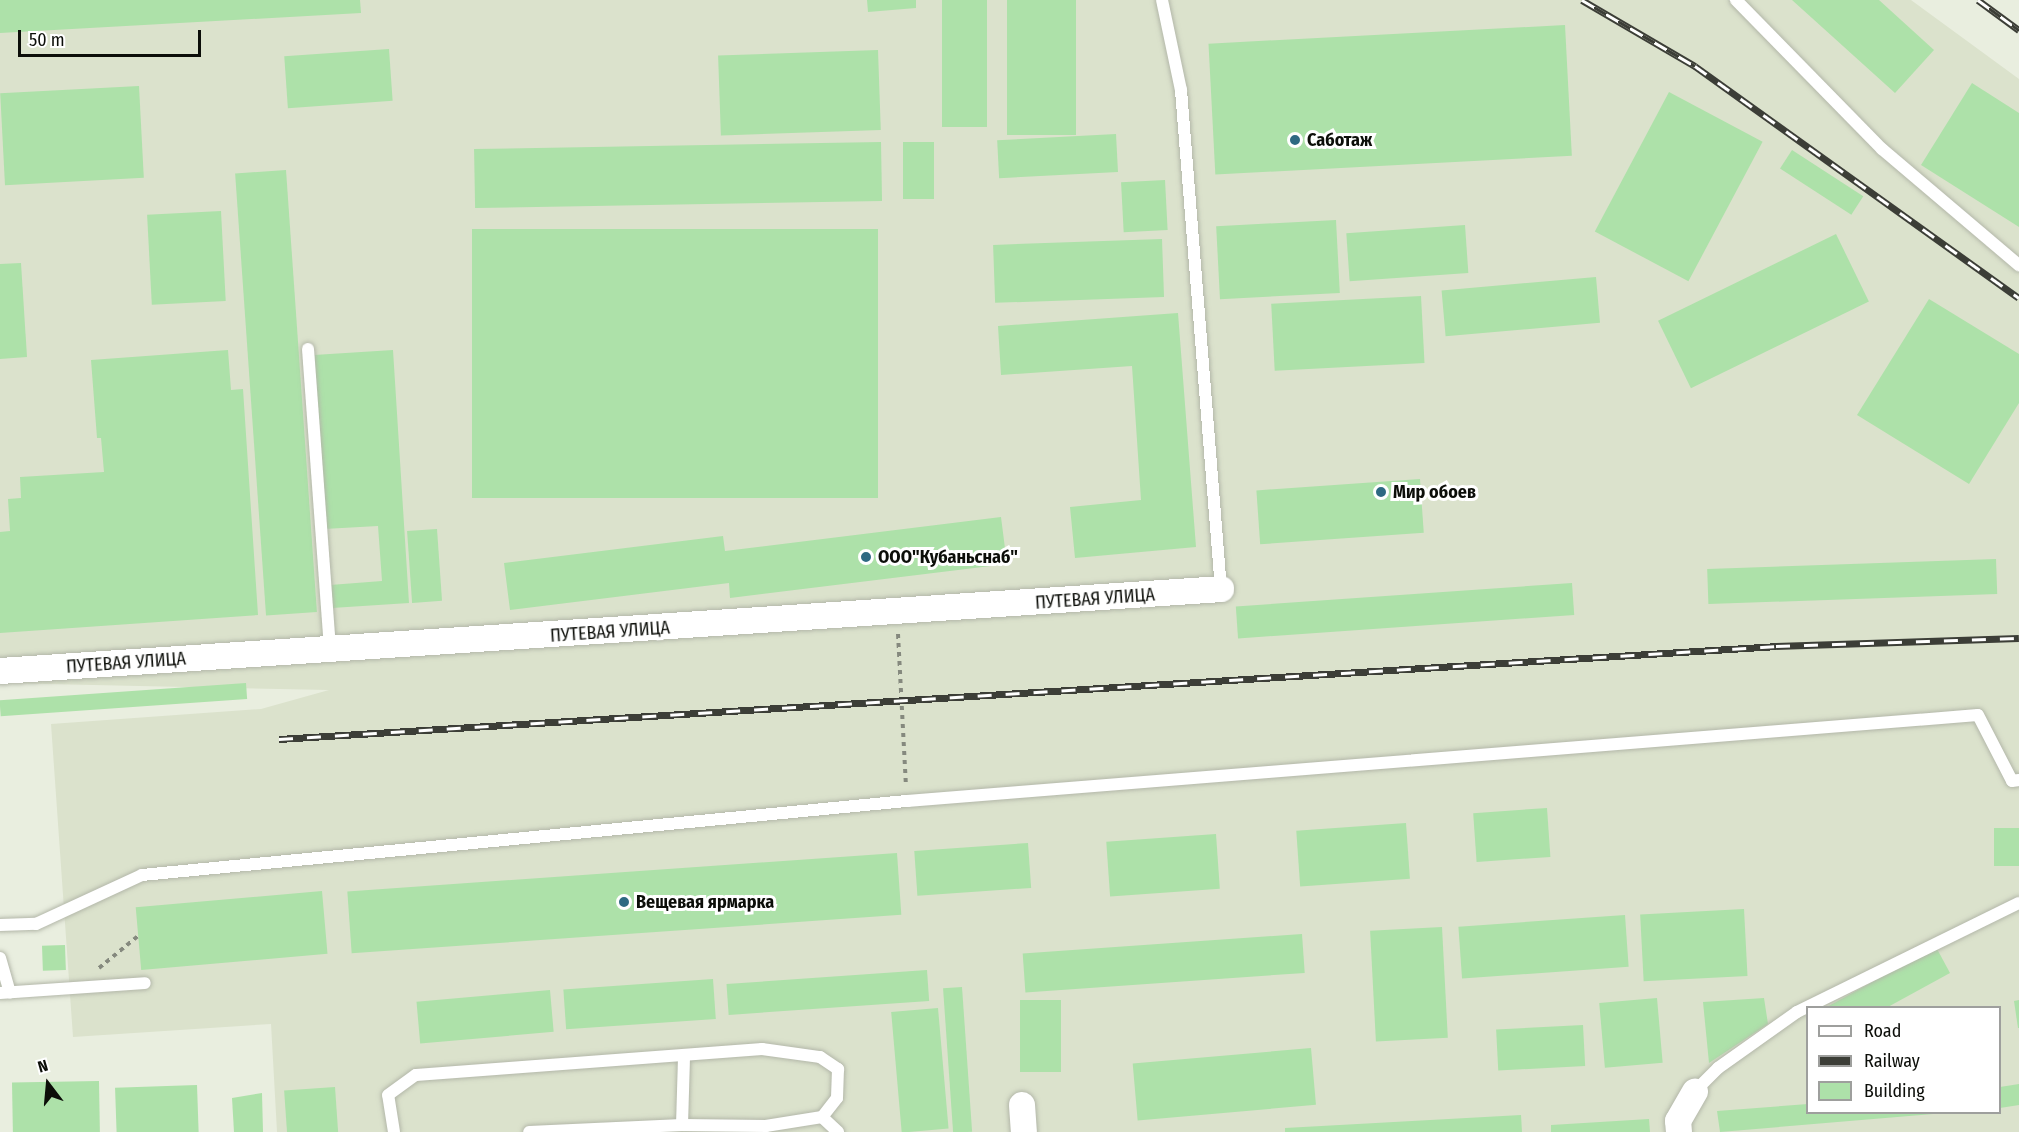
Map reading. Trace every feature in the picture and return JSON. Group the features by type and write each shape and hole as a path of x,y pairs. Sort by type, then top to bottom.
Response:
{"street":[{"name":"ПУТЕВАЯ УЛИЦА","path":"0,671 898,613 1221,589"},
{"path":"1679,1132 1678,1121 1695,1091"},
{"path":"1022,1105 1024,1132"}],"lane":[{"path":"1162,0 1181,90 1221,589"},
{"path":"1736,0 1882,149 2019,266"},
{"path":"308,349 330,650"},
{"path":"0,925 36,924 142,875 907,801 1978,715 2012,781 2019,780"},
{"path":"1809,1006 2019,903"},
{"path":"0,958 5,993 145,983"},
{"path":"1695,1091 1718,1068 1806,1008"},
{"path":"394,1132 388,1095 416,1075 684,1058 762,1049 820,1057 838,1069 837,1098 822,1117 766,1126 682,1125 529,1132"},
{"path":"682,1125 684,1058"},
{"path":"822,1117 837,1132"}],"path":[{"path":"898,613 907,801"},
{"path":"89,975 138,936"}],"shaded area":[{"path":"0,0 1911,0 2019,79 2019,1132 277,1132 271,1024 73,1037 51,724 261,709 329,690 0,683"}],"building":[{"path":"0,0 360,0 361,13 0,33"},
{"path":"867,0 916,0 916,8 868,12"},
{"path":"942,0 987,0 987,127 942,127"},
{"path":"1007,0 1076,0 1076,135 1007,135"},
{"path":"1792,0 1879,0 1934,50 1895,93"},
{"path":"1565,25 1572,156 1215,175 1208,44"},
{"path":"389,49 393,101 288,108 284,56"},
{"path":"878,50 881,130 721,136 718,56"},
{"path":"1972,83 2019,113 2019,227 1921,165"},
{"path":"139,86 144,178 5,185 0,93"},
{"path":"1669,92 1763,142 1688,281 1595,232"},
{"path":"1116,134 1118,172 999,178 997,140"},
{"path":"881,142 882,201 475,208 474,149"},
{"path":"903,142 934,142 934,199 903,199"},
{"path":"1792,150 1863,196 1851,215 1780,168"},
{"path":"286,170 317,612 266,615 235,174"},
{"path":"1165,180 1168,230 1124,232 1121,182"},
{"path":"221,211 226,301 152,305 147,215"},
{"path":"1336,220 1340,293 1220,299 1216,226"},
{"path":"1465,225 1468,273 1350,281 1346,233"},
{"path":"472,229 878,229 878,498 472,498"},
{"path":"1836,234 1869,301 1691,388 1658,321"},
{"path":"1162,239 1164,297 995,303 993,245"},
{"path":"21,263 27,357 0,359 0,264"},
{"path":"1596,277 1600,323 1446,336 1442,291"},
{"path":"1421,296 1425,363 1275,371 1271,304"},
{"path":"1929,299 2019,354 2019,403 1969,484 1857,415"},
{"path":"1178,313 1196,547 1075,558 1070,507 1141,500 1132,366 1001,375 998,326"},
{"path":"228,350 231,390 243,389 258,615 0,633 0,532 10,531 8,499 21,498 20,477 104,472 101,438 97,438 91,360"},
{"path":"393,350 409,603 332,608 330,585 382,581 378,526 324,529 314,355"},
{"path":"1420,479 1424,533 1260,544 1256,490"},
{"path":"1001,517 1007,564 730,598 729,583 510,610 504,563 723,536 725,551"},
{"path":"437,529 442,601 412,603 407,531"},
{"path":"1996,559 1997,594 1708,604 1707,569"},
{"path":"1572,583 1574,615 1238,638 1236,607"},
{"path":"246,683 247,699 1,716 0,700"},
{"path":"1547,808 1550,857 1477,862 1473,813"},
{"path":"1406,823 1410,879 1300,887 1296,831"},
{"path":"1994,828 2019,828 2019,866 1994,866"},
{"path":"1216,834 1220,889 1110,897 1106,842"},
{"path":"1028,843 1031,888 917,896 914,851"},
{"name":"Вещевая ярмарка","path":"897,853 901,915 352,953 347,891"},
{"path":"322,891 327,954 141,970 136,907"},
{"path":"1744,909 1748,976 1644,981 1640,914"},
{"path":"1625,915 1629,967 1462,979 1458,927"},
{"path":"1442,927 1448,1038 1376,1042 1370,931"},
{"path":"1302,934 1305,973 1025,992 1023,954"},
{"path":"65,945 66,970 43,971 42,946"},
{"path":"1936,947 1950,973 1890,1006 1829,1006"},
{"path":"927,970 929,1001 729,1015 726,984"},
{"path":"713,979 716,1019 566,1029 563,989"},
{"path":"962,987 972,1132 953,1132 943,988"},
{"path":"550,990 554,1032 420,1044 417,1002"},
{"path":"1657,998 1663,1063 1605,1068 1599,1003"},
{"path":"1764,998 1768,1024 1709,1063 1703,1002"},
{"path":"1020,1000 1061,1000 1061,1072 1020,1072"},
{"path":"2019,1000 2019,1028 2018,1028 2014,1001"},
{"path":"938,1008 949,1129 902,1132 891,1012"},
{"path":"1583,1025 1585,1066 1498,1070 1496,1030"},
{"path":"1311,1048 1316,1105 1138,1120 1133,1064"},
{"path":"99,1081 100,1132 13,1132 12,1083"},
{"path":"2019,1084 2019,1105 2001,1108 2001,1087"},
{"path":"197,1085 199,1132 117,1132 115,1088"},
{"path":"335,1087 338,1132 287,1132 284,1091"},
{"path":"262,1093 263,1132 234,1132 232,1098"},
{"path":"1806,1104 1806,1114 1933,1114 1720,1132 1717,1111"},
{"path":"1521,1115 1522,1132 1285,1132 1285,1128"},
{"path":"1649,1119 1650,1132 1551,1132 1551,1125"}],"railway":[{"path":"1582,0 1695,66 2019,298"},
{"path":"1978,0 2019,30"},
{"path":"279,739 1776,646 2019,638"}],"place":[{"name":"Саботаж","path":"1295,140"},
{"name":"Мир обоев","path":"1381,492"},
{"name":"ООО\"Кубаньснаб\"","path":"866,557"},
{"name":"Вещевая ярмарка","path":"624,902"}]}
